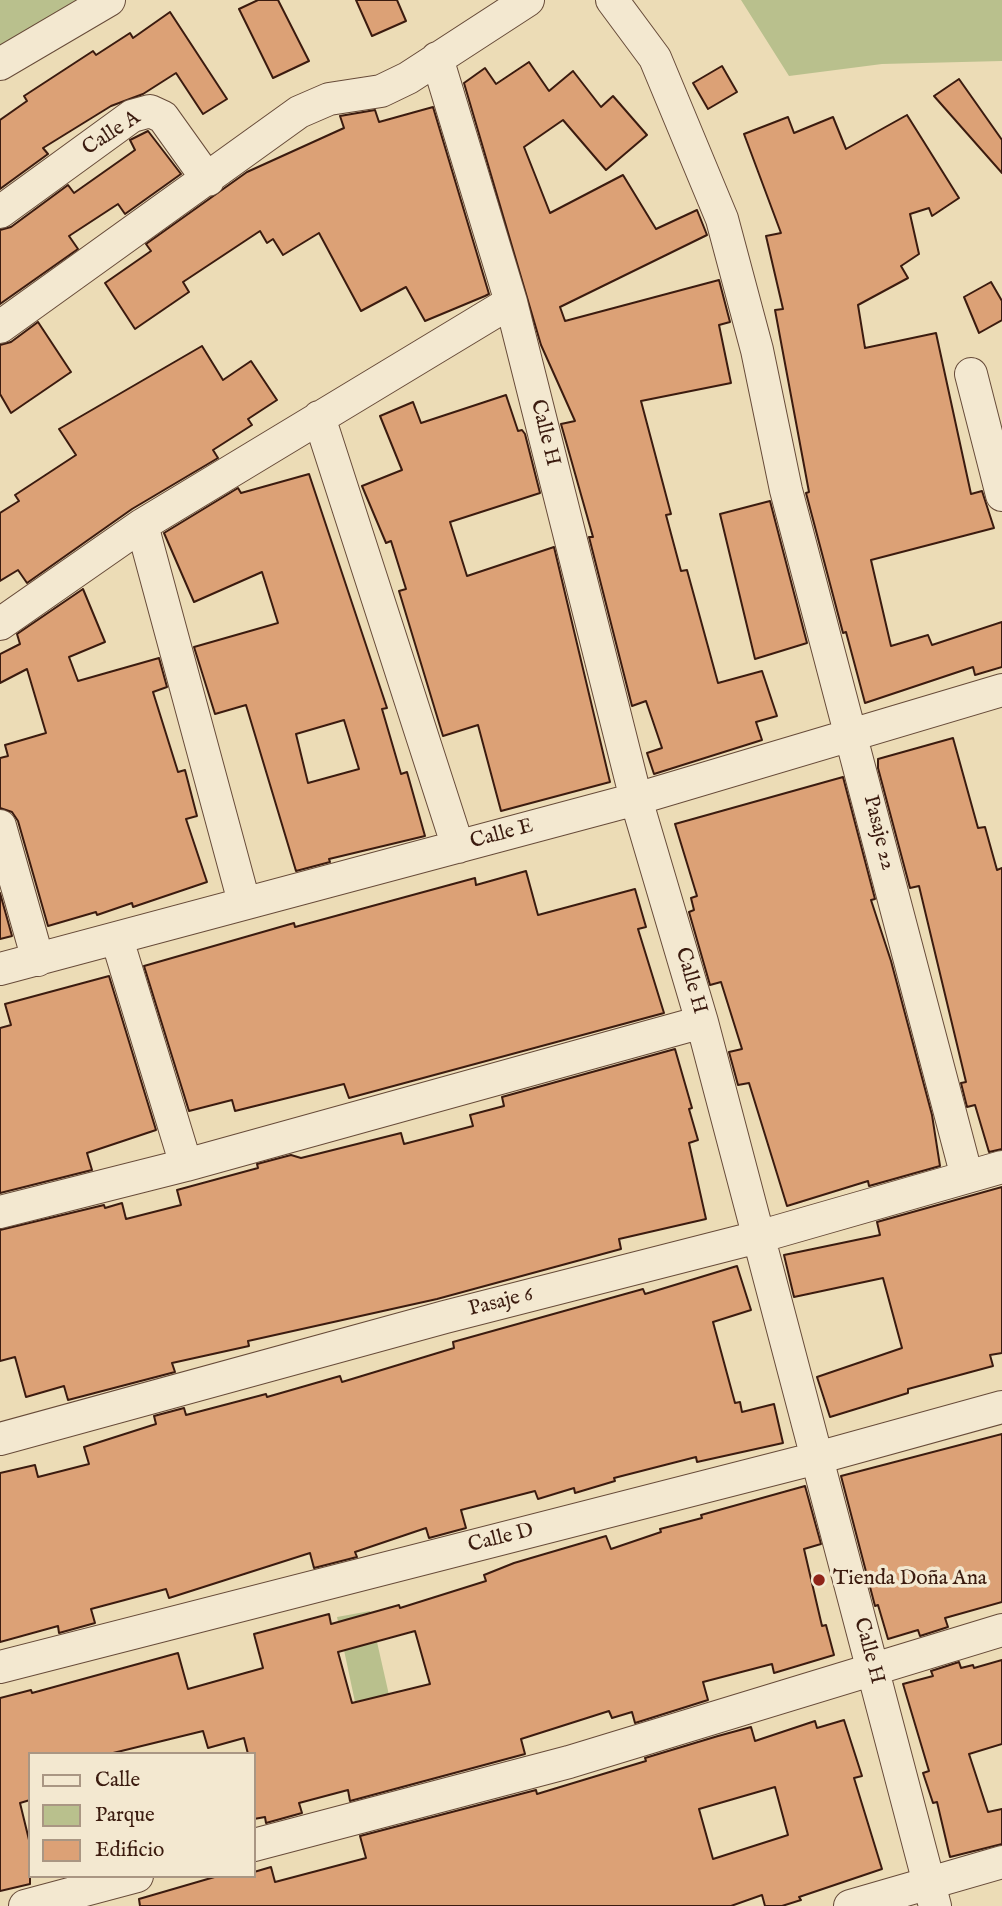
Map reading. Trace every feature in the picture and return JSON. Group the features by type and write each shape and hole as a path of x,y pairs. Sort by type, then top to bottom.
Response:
{"street":[{"path":"0,64 109,0"},
{"path":"0,327 208,180 299,111 329,99 381,91 408,78 528,0"},
{"name":"Pasaje 22","path":"612,0 655,58 722,219 757,350 786,490 853,735 967,1177"},
{"name":"Calle H","path":"437,58 511,302 636,799 702,1022 932,1894"},
{"name":"Calle A","path":"0,212 131,117 150,111 163,117 208,180"},
{"path":"0,624 142,525 511,302"},
{"path":"971,374 996,445 1002,495"},
{"path":"319,417 458,847"},
{"path":"142,525 244,902"},
{"name":"Calle E","path":"0,970 244,902 636,799 1002,690"},
{"path":"0,826 38,960"},
{"path":"117,939 186,1165"},
{"path":"0,1212 186,1165 702,1022"},
{"name":"Pasaje 6","path":"0,1439 445,1317 758,1237 1002,1167"},
{"name":"Calle D","path":"0,1667 817,1458 1002,1407"},
{"path":"256,1844 569,1762 1002,1630"},
{"path":"850,1906 932,1894 1002,1862"},
{"path":"25,1906 130,1878"}],"green space":[{"path":"0,0 114,0 0,64"},
{"path":"741,0 1002,0 1002,61 882,64 789,76"},
{"path":"370,1611 389,1695 355,1702 337,1617"}],"building":[{"path":"258,0 278,0 309,61 273,78 239,9"},
{"path":"356,0 397,0 406,21 372,36"},
{"path":"170,12 227,99 203,114 176,73 143,94 111,106 43,148 48,154 0,189 0,120 27,101 24,96 93,51 96,55 130,33 133,38"},
{"path":"529,62 549,91 573,71 601,107 613,96 647,135 606,170 563,120 524,147 550,213 623,175 656,229 697,210 707,235 560,307 565,321 719,280 730,322 719,325 731,383 641,401 671,514 666,515 681,571 687,570 718,683 762,671 777,716 756,722 762,740 654,774 647,753 662,748 646,701 632,706 589,537 593,537 561,424 575,421 541,345 464,83 485,68 496,84"},
{"path":"722,66 737,92 708,109 693,83"},
{"path":"959,79 1002,140 1002,173 934,96"},
{"path":"433,107 489,294 425,321 406,287 361,311 319,233 283,255 273,239 267,243 260,231 183,282 189,292 135,329 105,283 151,251 146,244 247,172 344,128 340,116 375,110 379,122"},
{"path":"907,115 959,198 932,216 929,208 910,214 919,254 901,266 908,278 858,305 865,348 936,333 971,494 982,491 994,528 871,560 891,646 928,635 932,645 1002,622 1002,667 975,675 973,667 865,703 846,632 843,633 806,493 809,492 775,310 783,309 766,236 781,233 744,134 788,117 794,133 833,117 846,149"},
{"path":"148,131 181,174 125,214 118,204 69,236 78,249 0,304 0,230 11,227 68,185 74,193 135,150 130,140"},
{"path":"991,282 1002,301 1002,320 979,333 964,297"},
{"path":"38,322 71,372 11,413 0,394 0,345 11,342"},
{"path":"202,346 223,380 251,361 277,400 248,419 252,425 213,450 218,458 132,509 27,583 18,570 0,581 0,513 19,501 15,495 76,455 59,429"},
{"path":"506,395 518,431 522,430 525,434 540,493 450,522 467,576 554,547 610,782 501,811 478,725 443,736 399,591 406,589 391,541 386,543 362,486 402,470 380,416 413,402 421,423"},
{"path":"309,474 387,708 382,709 401,774 407,772 425,836 329,859 330,862 296,871 246,705 215,714 194,647 278,623 262,572 194,602 164,533 238,488 241,493","holes":["344,720 359,769 308,783 296,734"]},
{"path":"770,501 807,643 755,659 720,514"},
{"path":"83,589 105,642 69,657 78,681 159,658 167,687 153,692 178,772 185,770 197,816 186,819 207,882 133,907 132,903 97,915 96,912 48,926 18,821 12,812 0,808 0,758 8,756 5,745 46,733 27,669 0,683 0,654 20,644 17,634"},
{"path":"953,738 978,828 985,827 997,870 1002,868 1002,1149 989,1152 975,1105 967,1107 961,1083 966,1082 919,886 910,888 878,768 878,759"},
{"path":"843,777 875,899 871,900 891,961 932,1115 940,1166 869,1186 868,1181 787,1206 749,1083 738,1085 729,1052 742,1049 721,982 710,985 689,912 694,910 691,898 697,896 675,824"},
{"path":"526,871 538,915 635,889 646,927 638,929 664,1013 349,1098 344,1084 235,1111 232,1100 189,1111 144,966 294,923 295,927 475,878 476,885"},
{"path":"0,893 12,936 0,939"},
{"path":"109,976 156,1130 87,1153 92,1170 0,1193 0,1028 11,1025 5,1004"},
{"path":"675,1049 698,1140 689,1143 706,1219 619,1239 621,1249 437,1299 248,1341 249,1346 172,1363 175,1372 68,1400 64,1386 26,1397 15,1357 0,1361 0,1230 104,1205 105,1208 122,1203 126,1219 181,1205 177,1190 258,1168 257,1164 291,1155 301,1158 401,1133 404,1144 473,1126 470,1115 504,1106 502,1097"},
{"path":"1002,1187 1002,1353 990,1355 993,1366 908,1389 908,1393 830,1417 817,1377 902,1348 883,1278 794,1297 784,1255 880,1235 877,1222"},
{"path":"737,1266 751,1310 713,1322 735,1403 740,1402 742,1412 774,1404 783,1443 697,1462 696,1457 614,1478 615,1481 575,1493 574,1488 538,1499 535,1491 461,1510 466,1528 429,1538 426,1528 355,1552 357,1557 314,1568 310,1553 169,1598 166,1589 91,1609 95,1623 59,1633 58,1626 0,1642 0,1473 35,1465 38,1477 89,1464 84,1447 156,1424 154,1416 184,1408 186,1415 266,1394 267,1397 340,1376 342,1382 454,1348 453,1342 643,1289 645,1294"},
{"path":"1002,1434 1002,1602 945,1618 948,1627 920,1636 918,1630 888,1639 878,1605 875,1606 841,1476"},
{"path":"805,1486 821,1544 804,1549 822,1626 826,1625 834,1655 774,1673 772,1664 703,1682 708,1700 635,1723 632,1712 612,1718 609,1711 521,1739 525,1754 350,1801 348,1790 299,1803 302,1813 266,1823 265,1817 256,1819 256,1752 248,1752 244,1738 208,1748 203,1731 117,1752 28,1752 28,1801 20,1803 28,1836 30,1884 0,1891 0,1698 31,1690 32,1693 178,1653 188,1689 263,1668 254,1634 329,1614 331,1624 399,1605 400,1608 486,1581 484,1575 514,1563 606,1536 611,1549 661,1532 660,1529 702,1518 701,1515","holes":["415,1631 430,1684 352,1703 338,1652"]},
{"path":"1002,1660 1002,1744 969,1754 988,1812 1002,1809 1002,1844 950,1857 937,1802 933,1803 923,1773 929,1771 903,1684 933,1676 931,1671 959,1662 961,1668 973,1665 974,1668"},
{"path":"844,1720 862,1776 854,1778 882,1869 799,1897 801,1900 782,1906 765,1906 762,1895 731,1906 140,1906 139,1899 211,1878 256,1878 256,1871 271,1867 275,1882 366,1858 360,1836 536,1790 537,1794 751,1727 755,1741 815,1721 817,1728","holes":["775,1787 788,1835 713,1859 699,1809"]}],"place":[{"name":"Tienda Doña Ana","path":"819,1580"}]}
